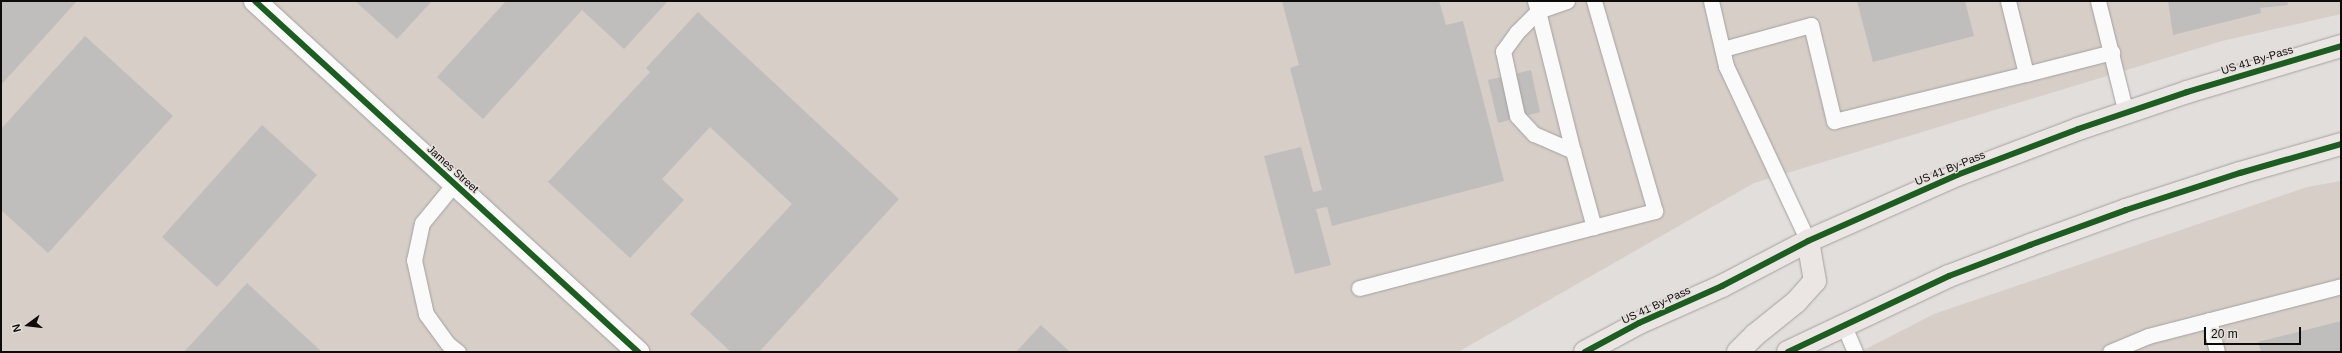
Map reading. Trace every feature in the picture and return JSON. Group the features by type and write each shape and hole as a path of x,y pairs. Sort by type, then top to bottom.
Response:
{"main road":[{"name":"US 41 By-Pass","path":"1585,352 1640,323 1722,286 1808,241 1957,175 2187,92 2341,46"},
{"path":"1788,352 1949,276 2030,245 2140,206 2341,144"},
{"path":"1738,352 1755,335 1796,302 1815,281 1808,241"}],"street":[{"name":"James Street","path":"255,1 638,352"}],"lane":[{"path":"1567,1 1537,6 1503,51 1518,116 1534,134 1573,151"},
{"path":"1360,288 1655,211 1594,1"},
{"path":"1711,1 1726,66 1808,241"},
{"path":"2008,1 2026,74"},
{"path":"2098,1 2112,52 2126,113"},
{"path":"1537,6 1573,151 1594,227"},
{"path":"1723,50 1811,25 1834,121 2112,52"},
{"path":"454,184 422,223 414,260 426,314 448,344 458,352"},
{"path":"2110,352 2148,336 2341,286"},
{"path":"2209,320 2217,352"},
{"path":"1844,326 1855,352"}],"shaded area":[{"path":"1,1 2341,1 2341,14 2222,41 1754,183 1458,352 1,352"},
{"path":"2341,181 2341,352 1860,352 1934,314 2307,187"}],"building":[{"path":"1,1 77,1 1,85"},
{"path":"355,1 432,1 397,39"},
{"path":"506,1 668,1 624,49 582,10 483,119 437,77"},
{"path":"1282,1 1439,1 1446,25 1463,21 1504,181 1332,226 1327,207 1316,209 1331,265 1295,274 1264,156 1301,147 1313,192 1322,190 1290,68 1299,65"},
{"path":"1857,1 1965,1 1974,36 1873,62"},
{"path":"2168,1 2287,1 2288,5 2260,8 2261,13 2173,35"},
{"path":"698,12 899,199 759,352 731,352 690,314 792,204 710,127 662,179 684,200 630,258 548,182 650,72 646,68"},
{"path":"85,36 173,116 48,253 1,210 1,129"},
{"path":"1531,70 1540,112 1498,123 1488,80"},
{"path":"262,125 317,175 217,287 162,237"},
{"path":"247,283 322,352 184,352"},
{"path":"2341,321 2341,352 2261,352 2258,342"},
{"path":"1041,325 1070,352 1016,352"}],"cycle path":[{"path":"255,1 638,352"},
{"path":"1585,352 1639,323 1722,286 1808,241 1957,175 2078,129 2187,92 2341,46"},
{"path":"1788,352 1949,276 2030,245 2126,210 2240,173 2341,144"}]}
